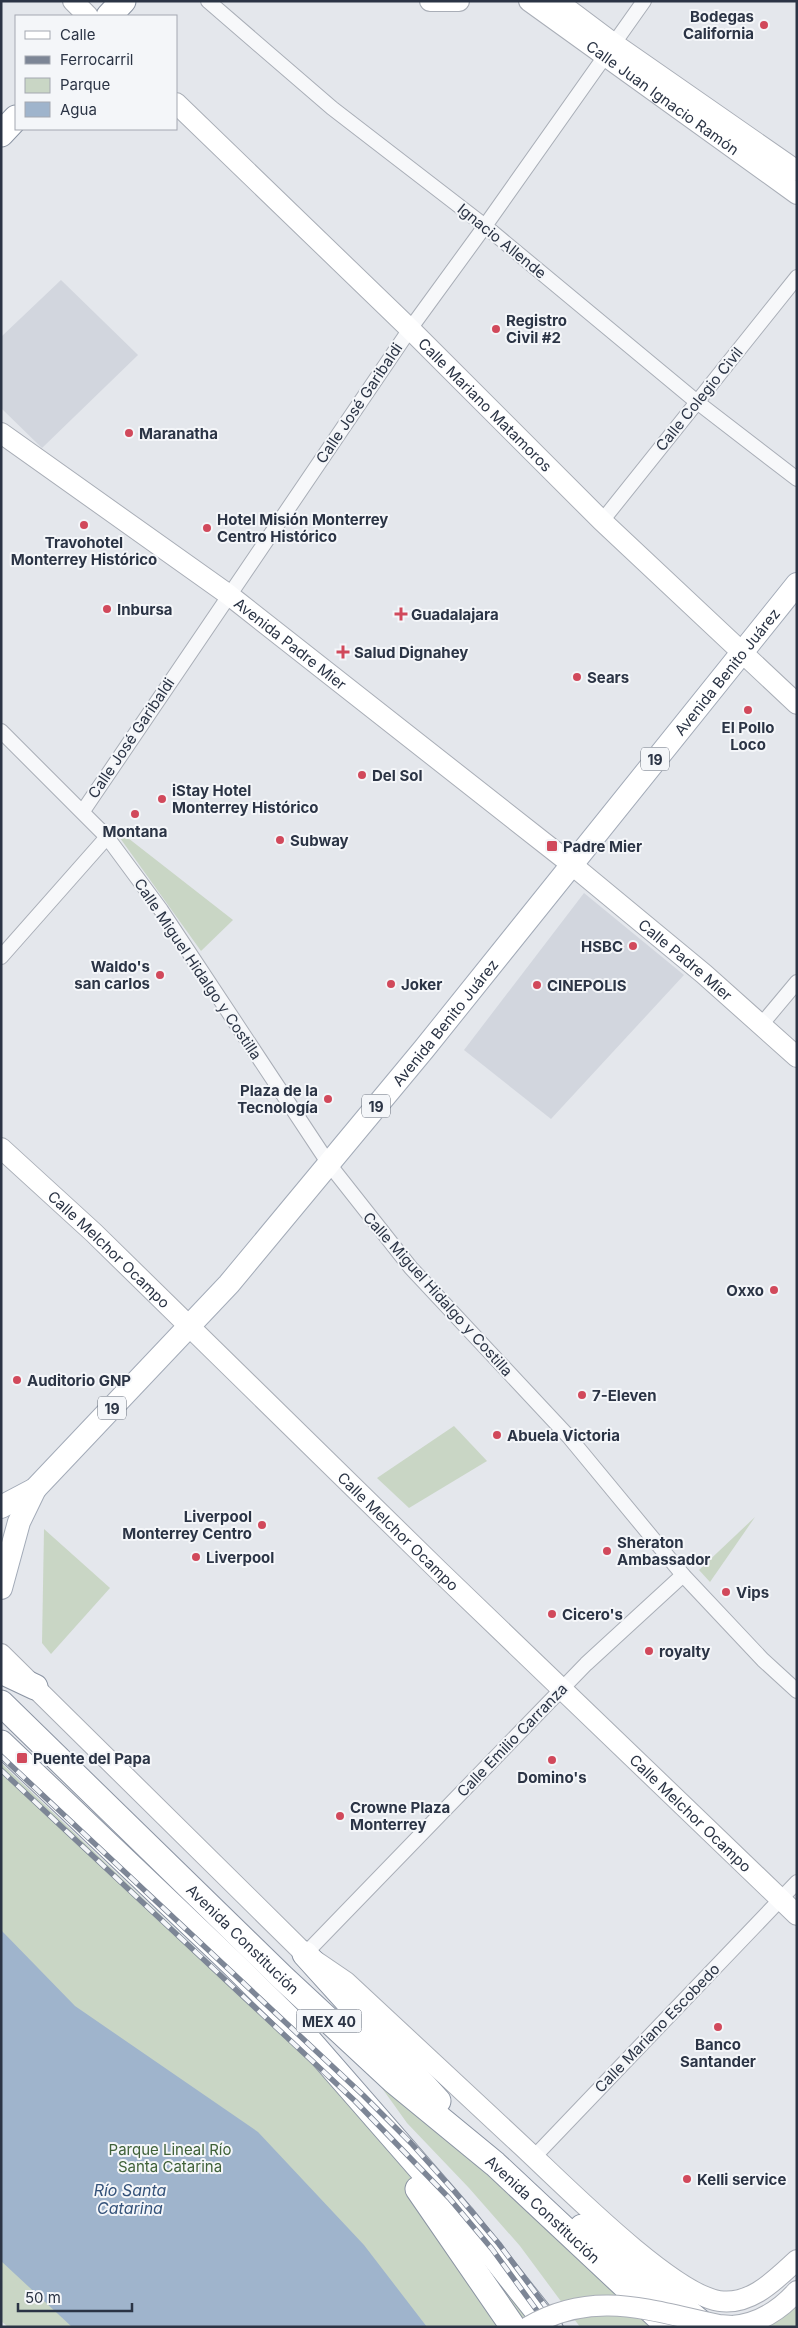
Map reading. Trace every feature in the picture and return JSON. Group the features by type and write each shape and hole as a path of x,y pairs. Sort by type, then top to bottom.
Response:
{"highway":[{"path":"110,15 123,1"},
{"path":"1,134 15,119"},
{"path":"1,1670 35,1687"},
{"name":"Avenida Constitución","path":"1,1702 283,1978 394,2081 495,2164 669,2327"},
{"name":"Avenida Constitución","path":"1,1743 298,2028 462,2216 550,2327"},
{"path":"305,1954 495,2164 622,2257 706,2327"},
{"path":"298,2028 384,2146 430,2204 513,2327"}],"main road":[{"name":"Avenida Benito Juárez","path":"1,1588 19,1522 35,1489 229,1284 329,1164 797,584"},
{"name":"Avenida Benito Juárez","path":"1,1506 35,1489"}],"street":[{"path":"73,1 87,15"},
{"name":"Ignacio Allende","path":"208,1 332,108 485,226 698,402 797,480"},
{"path":"430,1 459,1"},
{"name":"Calle Juan Ignacio Ramón","path":"529,1 610,50 797,171"},
{"name":"Calle Juan Ignacio Ramón","path":"557,1 610,50 797,194"},
{"name":"Calle José Garibaldi","path":"82,810 410,329 644,1"},
{"name":"Calle Mariano Matamoros","path":"178,105 410,329 602,521 741,654 797,704"},
{"name":"Calle Colegio Civil","path":"602,521 797,277"},
{"name":"Avenida Padre Mier","path":"1,433 229,596 571,864"},
{"name":"Calle Miguel Hidalgo y Costilla","path":"1,731 82,810 107,838 161,910 329,1164 411,1268 569,1437 683,1575 764,1660 797,1691"},
{"path":"1,958 107,838"},
{"name":"Calle Padre Mier","path":"571,864 797,1057"},
{"path":"761,1025 797,982"},
{"name":"Calle Melchor Ocampo","path":"1,1148 94,1233 561,1690 797,1915"},
{"name":"Calle Emilio Carranza","path":"305,1954 592,1657 683,1575"},
{"path":"1,1654 305,1954 346,1982 534,2157 633,2246 680,2283 708,2298 720,2301 734,2301 751,2296 763,2289 797,2260"},
{"name":"Calle Mariano Escobedo","path":"534,2157 797,1882"},
{"path":"528,2327 543,2319 577,2308 613,2305 639,2306 703,2322 732,2326 751,2323 763,2318 776,2310 797,2290"}],"shaded area":[{"path":"61,280 138,355 42,448 1,408 1,337"},
{"path":"584,893 684,975 551,1119 464,1050"}],"green space":[{"path":"110,824 233,920 201,951"},
{"path":"454,1426 487,1461 409,1508 377,1478"},
{"path":"755,1517 710,1582 699,1570"},
{"path":"44,1529 110,1588 51,1654 42,1643"},
{"name":"Parque Lineal Río Santa Catarina","path":"1,1763 323,2070 544,2327 8,2327 1,2321"},
{"path":"364,2063 507,2185 652,2327 580,2327 520,2246 469,2188 407,2123"},
{"path":"797,2301 796,2327 762,2327"}],"water":[{"name":"Río Santa Catarina","path":"1,1930 75,2006 258,2132 364,2245 427,2327 72,2327 1,2261"}],"railway":[{"path":"1,1756 363,2095 411,2143 499,2244 561,2327"},
{"path":"1,1770 355,2101 449,2198 492,2249 549,2327"}],"place":[{"name":"Bodegas California","path":"764,25"},
{"name":"Registro Civil #2","path":"496,329"},
{"name":"Maranatha","path":"129,433"},
{"name":"Travohotel Monterrey Histórico","path":"84,525"},
{"name":"Hotel Misión Monterrey Centro Histórico","path":"207,528"},
{"name":"Inbursa","path":"107,609"},
{"name":"Guadalajara","path":"401,614"},
{"name":"Salud Dignahey","path":"343,652"},
{"name":"Sears","path":"577,677"},
{"name":"El Pollo Loco","path":"748,710"},
{"name":"Del Sol","path":"362,775"},
{"name":"iStay Hotel Monterrey Histórico","path":"162,799"},
{"name":"Montana","path":"135,814"},
{"name":"Subway","path":"280,840"},
{"name":"Padre Mier","path":"552,846"},
{"name":"HSBC","path":"633,946"},
{"name":"Waldo's san carlos","path":"160,975"},
{"name":"Joker","path":"391,984"},
{"name":"CINEPOLIS","path":"537,985"},
{"name":"Plaza de la Tecnología","path":"328,1099"},
{"name":"Oxxo","path":"774,1290"},
{"name":"Auditorio GNP","path":"17,1380"},
{"name":"7-Eleven","path":"582,1395"},
{"name":"Abuela Victoria","path":"497,1435"},
{"name":"Liverpool Monterrey Centro","path":"262,1525"},
{"name":"Sheraton Ambassador","path":"607,1551"},
{"name":"Liverpool","path":"196,1557"},
{"name":"Vips","path":"726,1592"},
{"name":"Cicero's","path":"552,1614"},
{"name":"royalty","path":"649,1651"},
{"name":"Puente del Papa","path":"22,1758"},
{"name":"Domino's","path":"552,1760"},
{"name":"Crowne Plaza Monterrey","path":"340,1816"},
{"name":"Banco Santander","path":"718,2027"},
{"name":"Kelli service","path":"687,2179"}]}
